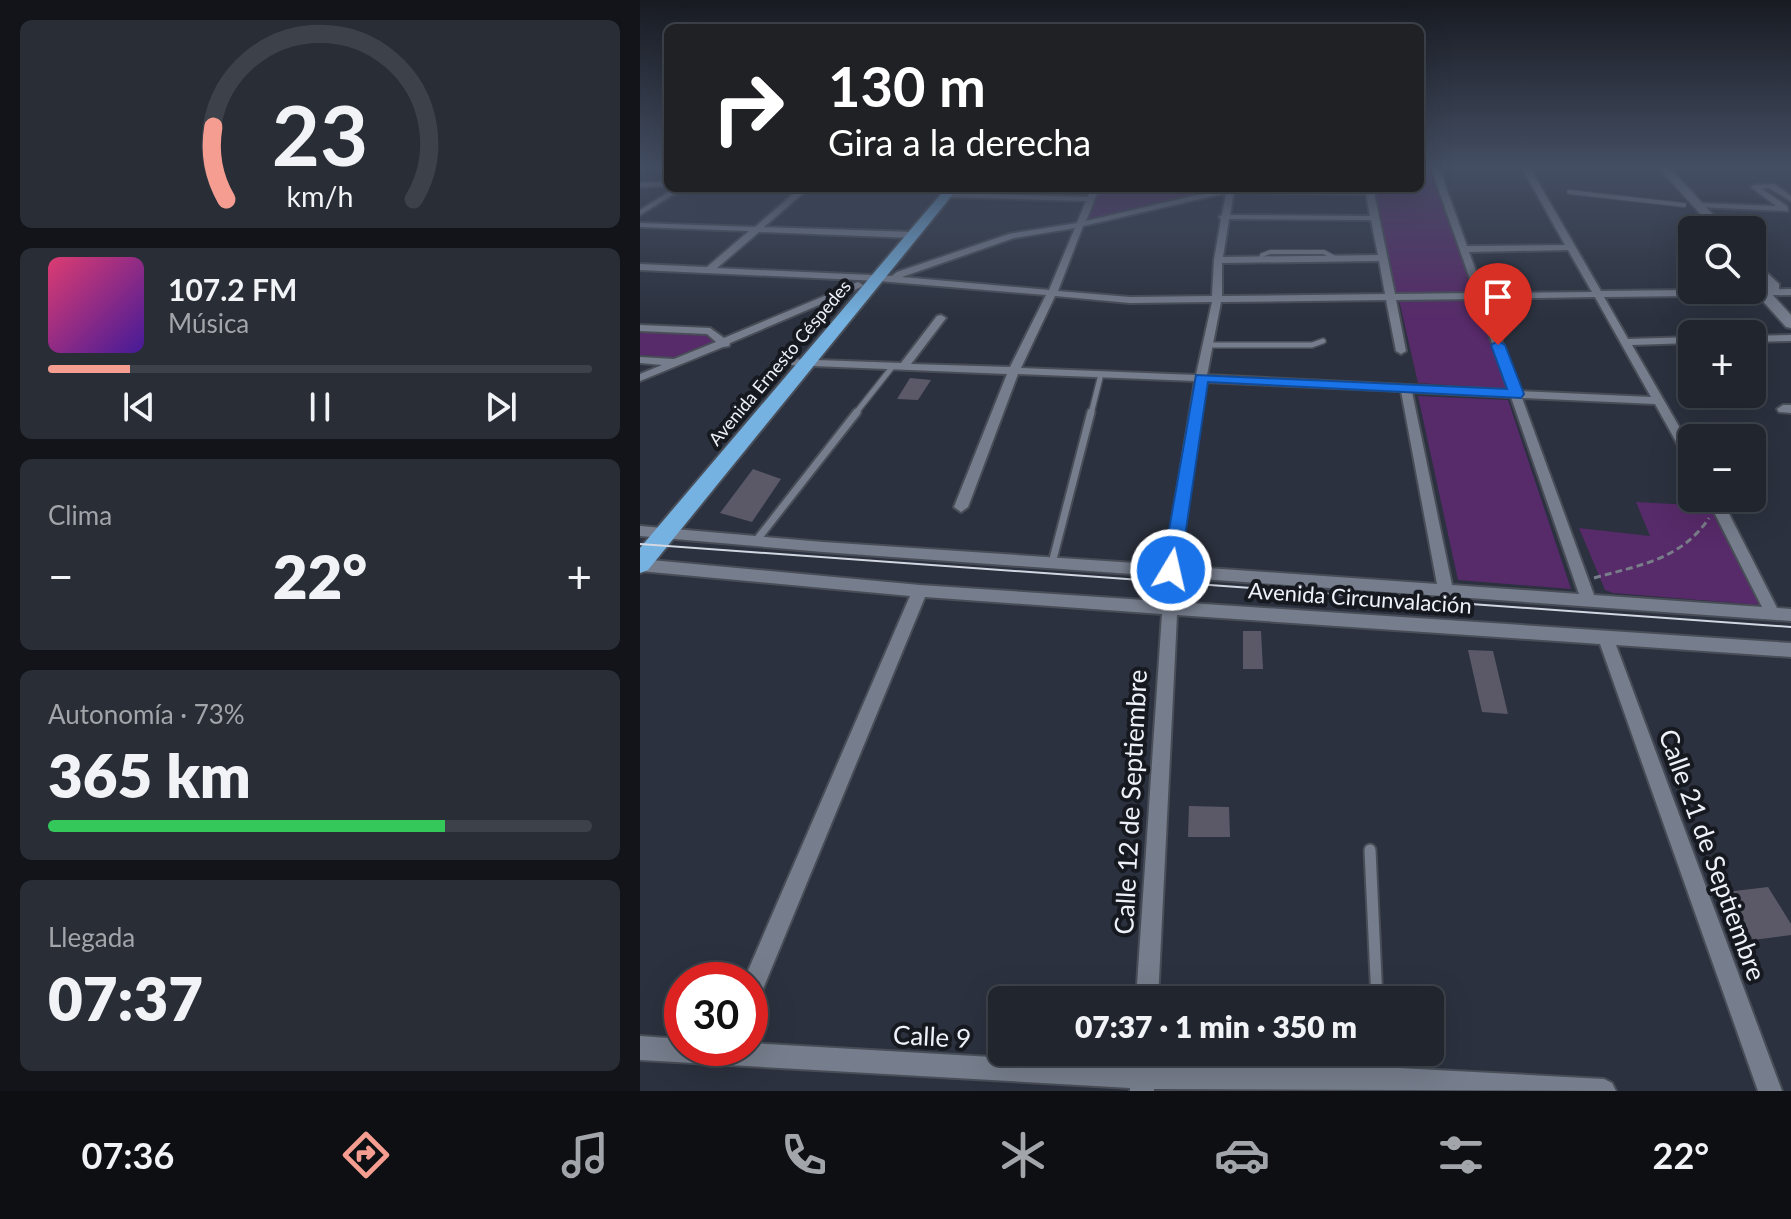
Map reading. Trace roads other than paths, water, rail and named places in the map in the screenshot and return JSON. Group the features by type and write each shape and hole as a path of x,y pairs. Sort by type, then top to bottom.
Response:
{"highway":[{"name":"Avenida Ernesto Céspedes","path":"640,564 649,535 797,362 874,280 921,219"}],"main road":[{"path":"1766,275 1785,292 1791,304"},
{"path":"1766,296 1791,324"}],"street":[{"path":"709,270 769,219"},
{"path":"961,507 1014,370 1085,219"},
{"path":"640,378 874,280 1012,236 1105,219"},
{"path":"1171,570 1206,345 1217,299 1223,219"},
{"path":"1375,219 1401,351"},
{"path":"1453,219 1589,602"},
{"path":"1554,219 1678,436"},
{"path":"640,225 907,235"},
{"path":"1464,249 1570,247"},
{"path":"1218,260 1382,258"},
{"path":"640,267 874,280 1130,300 1596,294 1678,290"},
{"path":"898,366 941,318"},
{"path":"640,328 710,331 725,344"},
{"path":"1766,339 1791,338"},
{"path":"1624,342 1678,340"},
{"path":"640,360 678,363"},
{"path":"797,362 1658,401"},
{"path":"1406,390 1446,590"},
{"path":"1721,512 1773,614"},
{"name":"Avenida Circunvalación","path":"649,535 1791,615"},
{"name":"Avenida Circunvalación","path":"640,564 920,591 1791,650"},
{"path":"763,962 920,591"},
{"name":"Calle 12 de Septiembre","path":"1148,986 1170,607"},
{"name":"Calle 21 de Septiembre","path":"1605,637 1770,1091"},
{"name":"Calle 9","path":"640,1048 664,1049"},
{"name":"Calle 9","path":"768,1054 1142,1084 1380,1079 1604,1091"}],"lane":[{"path":"1206,345 1312,345 1323,341"},
{"path":"756,541 898,366"},
{"path":"1052,563 1101,374"},
{"path":"1370,850 1376,986"},
{"path":"1380,1066 1380,1079"}],"tram line":[{"path":"640,544 1791,627"}]}
